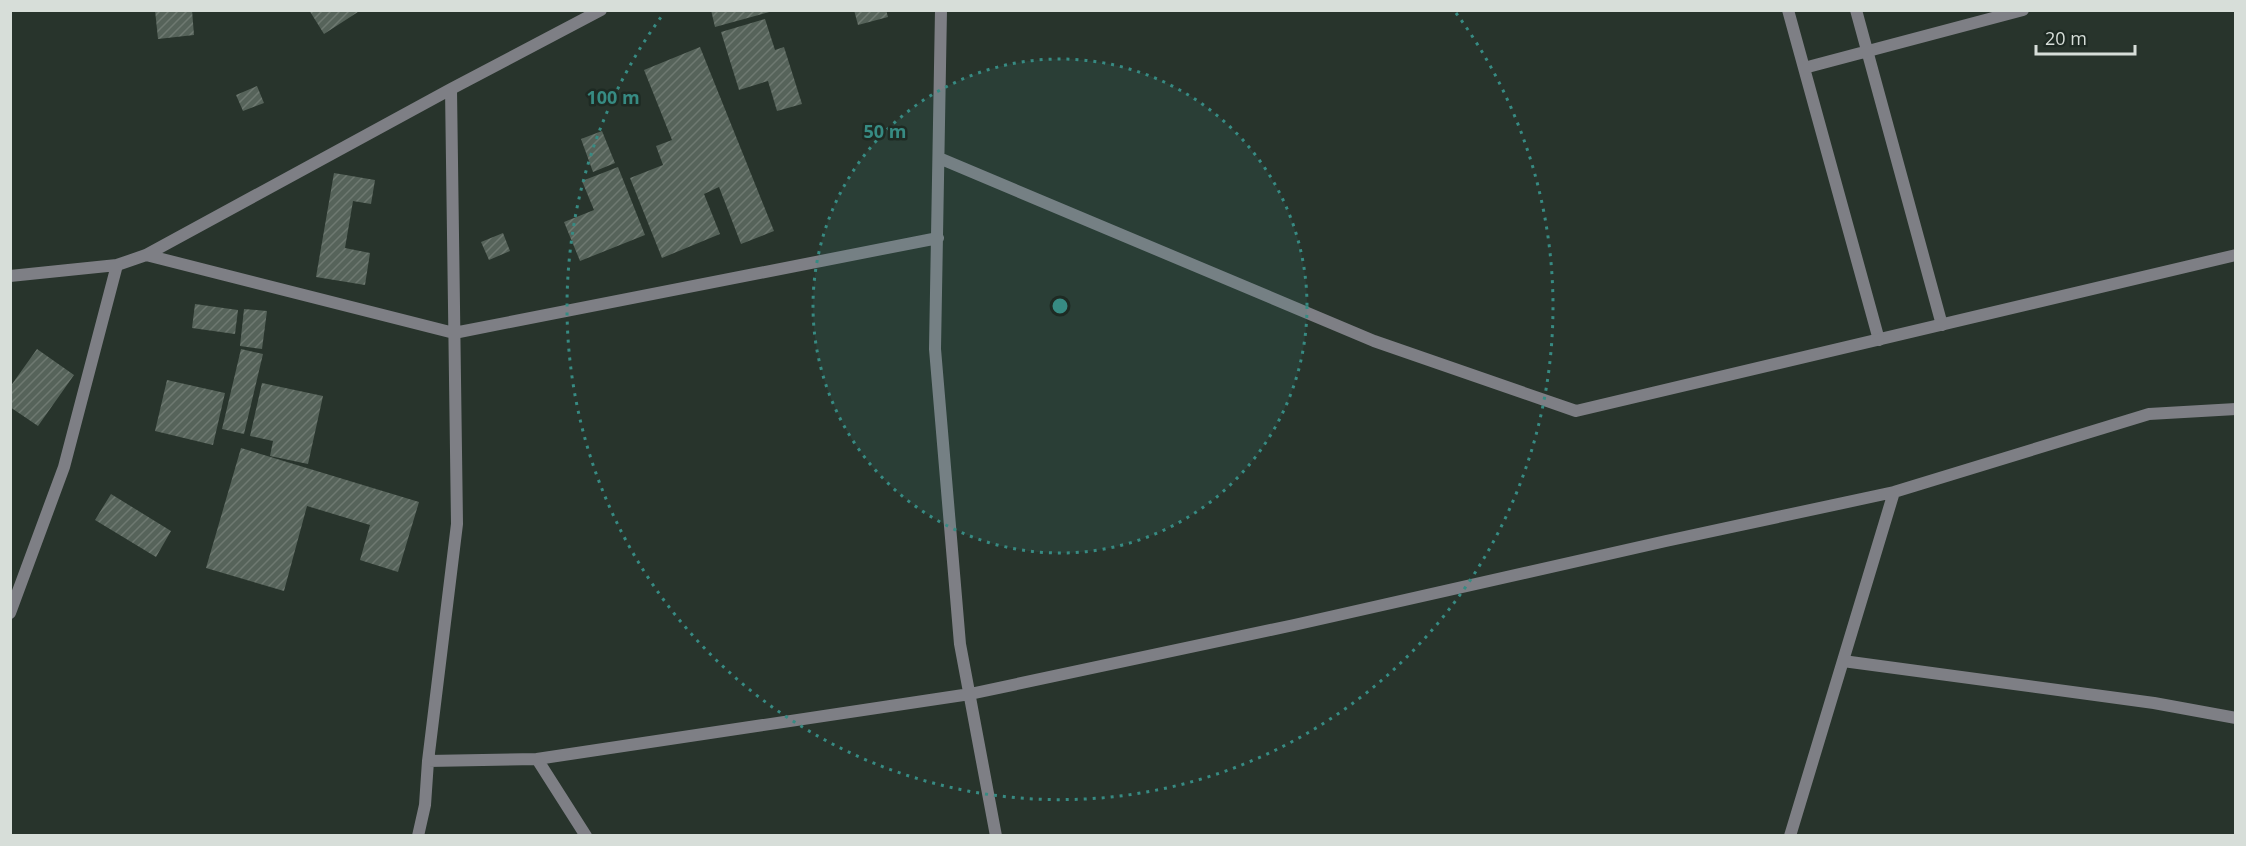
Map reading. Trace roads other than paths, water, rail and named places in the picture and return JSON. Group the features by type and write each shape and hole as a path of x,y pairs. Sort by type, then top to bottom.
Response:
{"street":[{"path":"10,276 117,265 146,255 601,10"},
{"path":"941,10 935,349 960,644 996,836"},
{"path":"1788,10 1879,340"},
{"path":"1856,10 1942,325"},
{"path":"1804,68 2024,10"},
{"path":"418,836 425,805 428,761 457,524 451,89"},
{"path":"939,158 1374,341 1576,411 2235,255"},
{"path":"146,255 454,333 938,238"},
{"path":"10,613 64,467 117,265"},
{"path":"428,761 537,759 970,694 1894,492 2149,414 2235,409"},
{"path":"1790,836 1894,492"},
{"path":"1843,661 2154,703 2235,718"},
{"path":"537,759 586,836"}]}
